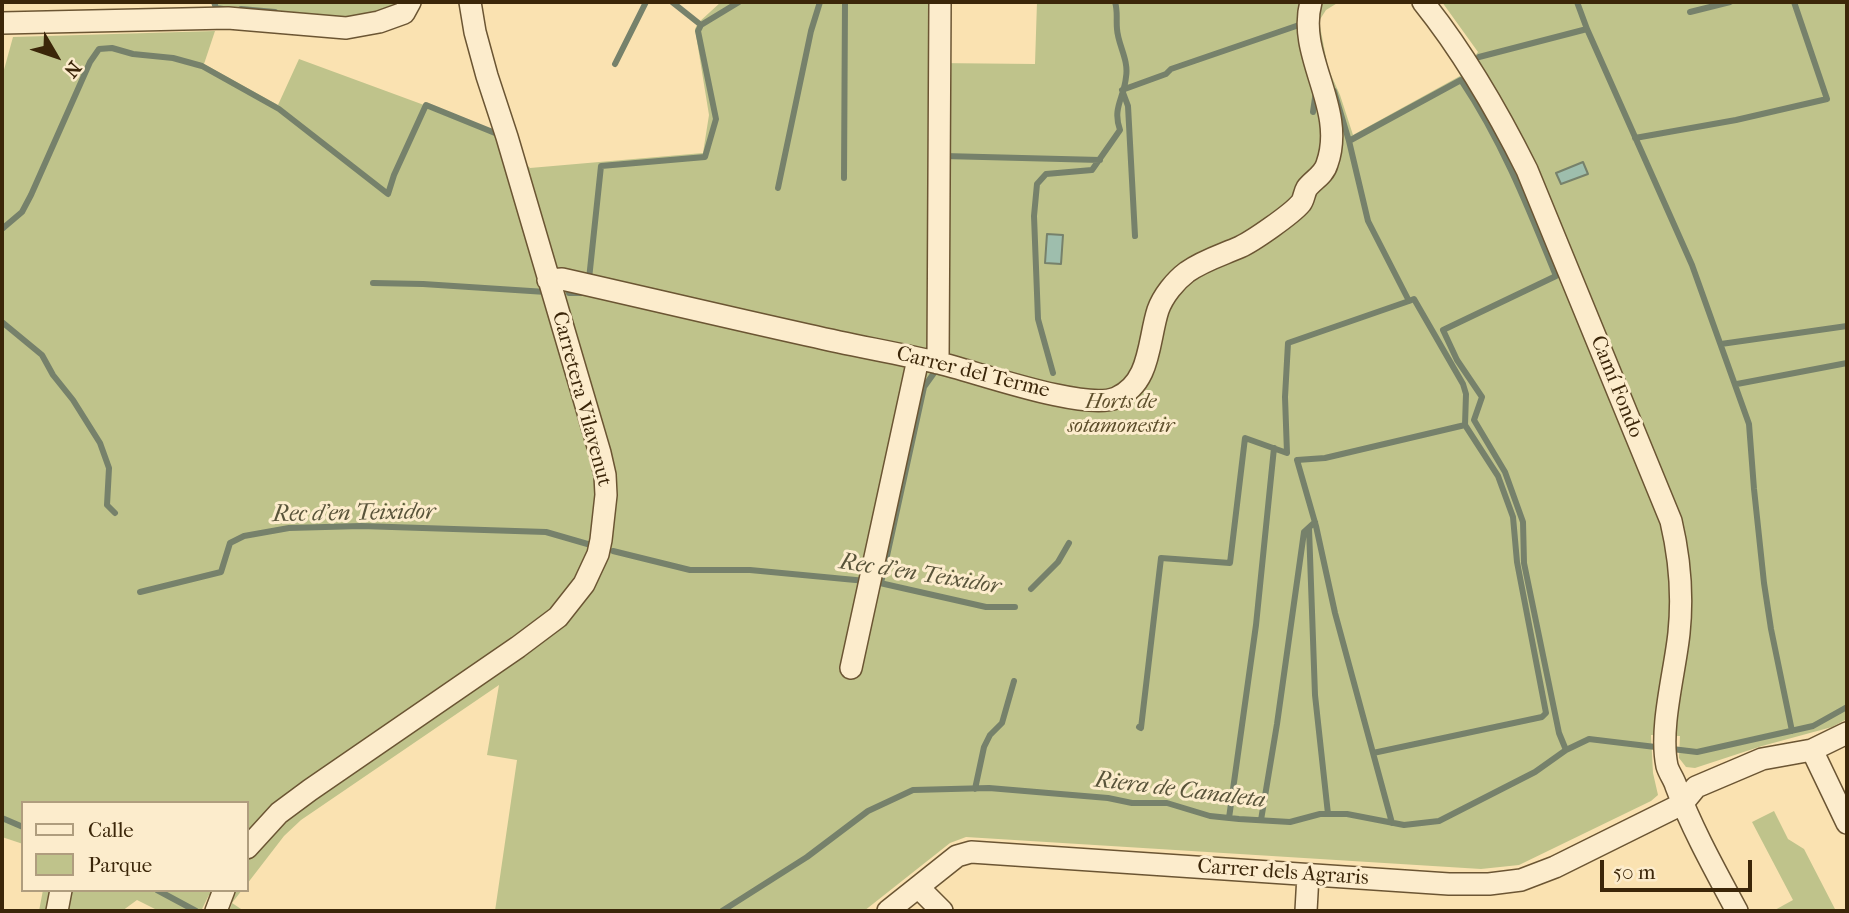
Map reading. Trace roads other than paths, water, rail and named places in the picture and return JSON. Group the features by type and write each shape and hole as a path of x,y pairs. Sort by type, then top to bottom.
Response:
{"street":[{"path":"2,23 228,18 346,28 379,22 404,13 410,2"},
{"name":"Carretera Vilavenut","path":"248,847 266,825 299,798 545,627 568,606 591,571 600,547 606,511 605,475 487,76 470,2"},
{"path":"851,668 928,361 940,2"},
{"name":"Carrer del Terme","path":"548,280 562,279 928,361 1055,394 1096,402 1115,398 1134,387 1146,364 1158,309 1167,293 1185,274 1212,257 1242,246 1285,216 1302,202 1307,189 1326,168 1332,148 1333,128 1310,32 1311,2"},
{"name":"Camí Fondo","path":"1423,2 1474,76 1527,170 1671,521 1679,556 1681,584 1679,633 1666,727 1667,767 1682,804 1737,911"},
{"name":"Carrer dels Agraris","path":"888,911 957,856 971,852 1448,884 1489,884 1521,880 1555,867 1682,804 1696,787 1762,759 1812,750 1847,733"},
{"path":"1812,750 1847,823"},
{"path":"1306,911 1308,875"},
{"path":"919,888 942,911"},
{"path":"57,911 61,892"}],"waterway":[{"path":"214,2 216,8 223,9"},
{"path":"615,64 646,2"},
{"path":"672,2 701,25"},
{"path":"589,279 601,166 705,157 716,119 698,31 701,25 739,2"},
{"path":"778,188 811,31 820,2"},
{"path":"844,178 845,2"},
{"name":"Rec d'en Teixidor","path":"1053,373 1038,319 1034,216 1037,184 1046,174 1092,170 1120,130 1117,115 1127,71 1118,35 1115,2"},
{"path":"1479,57 1587,29 1577,2"},
{"path":"1690,12 1730,2"},
{"path":"1635,138 1736,120 1827,99 1794,2"},
{"path":"241,9 275,12"},
{"path":"1135,236 1128,106 1122,90 1166,74 1171,69 1302,26"},
{"path":"1587,29 1692,265 1749,424 1764,583 1792,731"},
{"path":"2,229 22,212 90,62 99,49 112,48 133,54 173,58 202,66 279,109 388,194 426,105 495,133"},
{"path":"1139,727 1141,728 1161,558 1230,563 1245,438 1287,453 1285,397 1288,343 1409,301 1368,221 1349,141 1461,80 1502,151 1556,276 1443,330 1457,360 1482,397 1474,420 1505,472 1523,522 1524,563 1559,733 1566,750"},
{"path":"1313,112 1316,91"},
{"name":"Rec d'en Teixidor","path":"1334,91 1349,141"},
{"path":"944,156 1100,160"},
{"path":"373,283 546,292"},
{"path":"569,293 585,293"},
{"path":"1373,753 1542,717 1546,713 1517,562 1513,517 1498,476 1465,425 1466,394 1463,384 1414,299 1409,301"},
{"name":"Rec d'en Teixidor","path":"2,322 42,355 100,443 109,468 107,505 115,513"},
{"path":"1721,344 1847,326"},
{"path":"1737,384 1847,363"},
{"path":"881,583 924,387 939,366"},
{"path":"1392,823 1297,460 1325,458 1465,425"},
{"path":"1229,818 1256,625 1274,448"},
{"path":"1261,820 1304,532 1315,522"},
{"name":"Rec d'en Teixidor","path":"140,592 221,572 230,543 244,536 289,528 361,526 546,532 591,545"},
{"path":"1309,528 1315,695 1328,814"},
{"name":"Rec d'en Teixidor","path":"1031,589 1058,562 1069,543"},
{"name":"Rec d'en Teixidor","path":"613,551 690,570 750,570 866,581"},
{"name":"Rec d'en Teixidor","path":"880,583 986,607 1015,607"},
{"path":"975,789 984,747 990,735 1002,723 1014,681"},
{"name":"Riera de Canaleta","path":"722,911 807,857 868,811 913,790 989,788 1108,798 1132,803 1167,803 1210,816 1239,819 1290,822 1320,814 1347,814 1404,825 1439,821 1535,772 1566,750 1589,739 1697,752 1813,726 1847,707"},
{"name":"Riera de Canaleta","path":"2,818 21,826"},
{"name":"Riera de Canaleta","path":"161,892 196,911"}],"park label":[{"name":"Horts de sotamonestir","path":"1121,415"}]}
